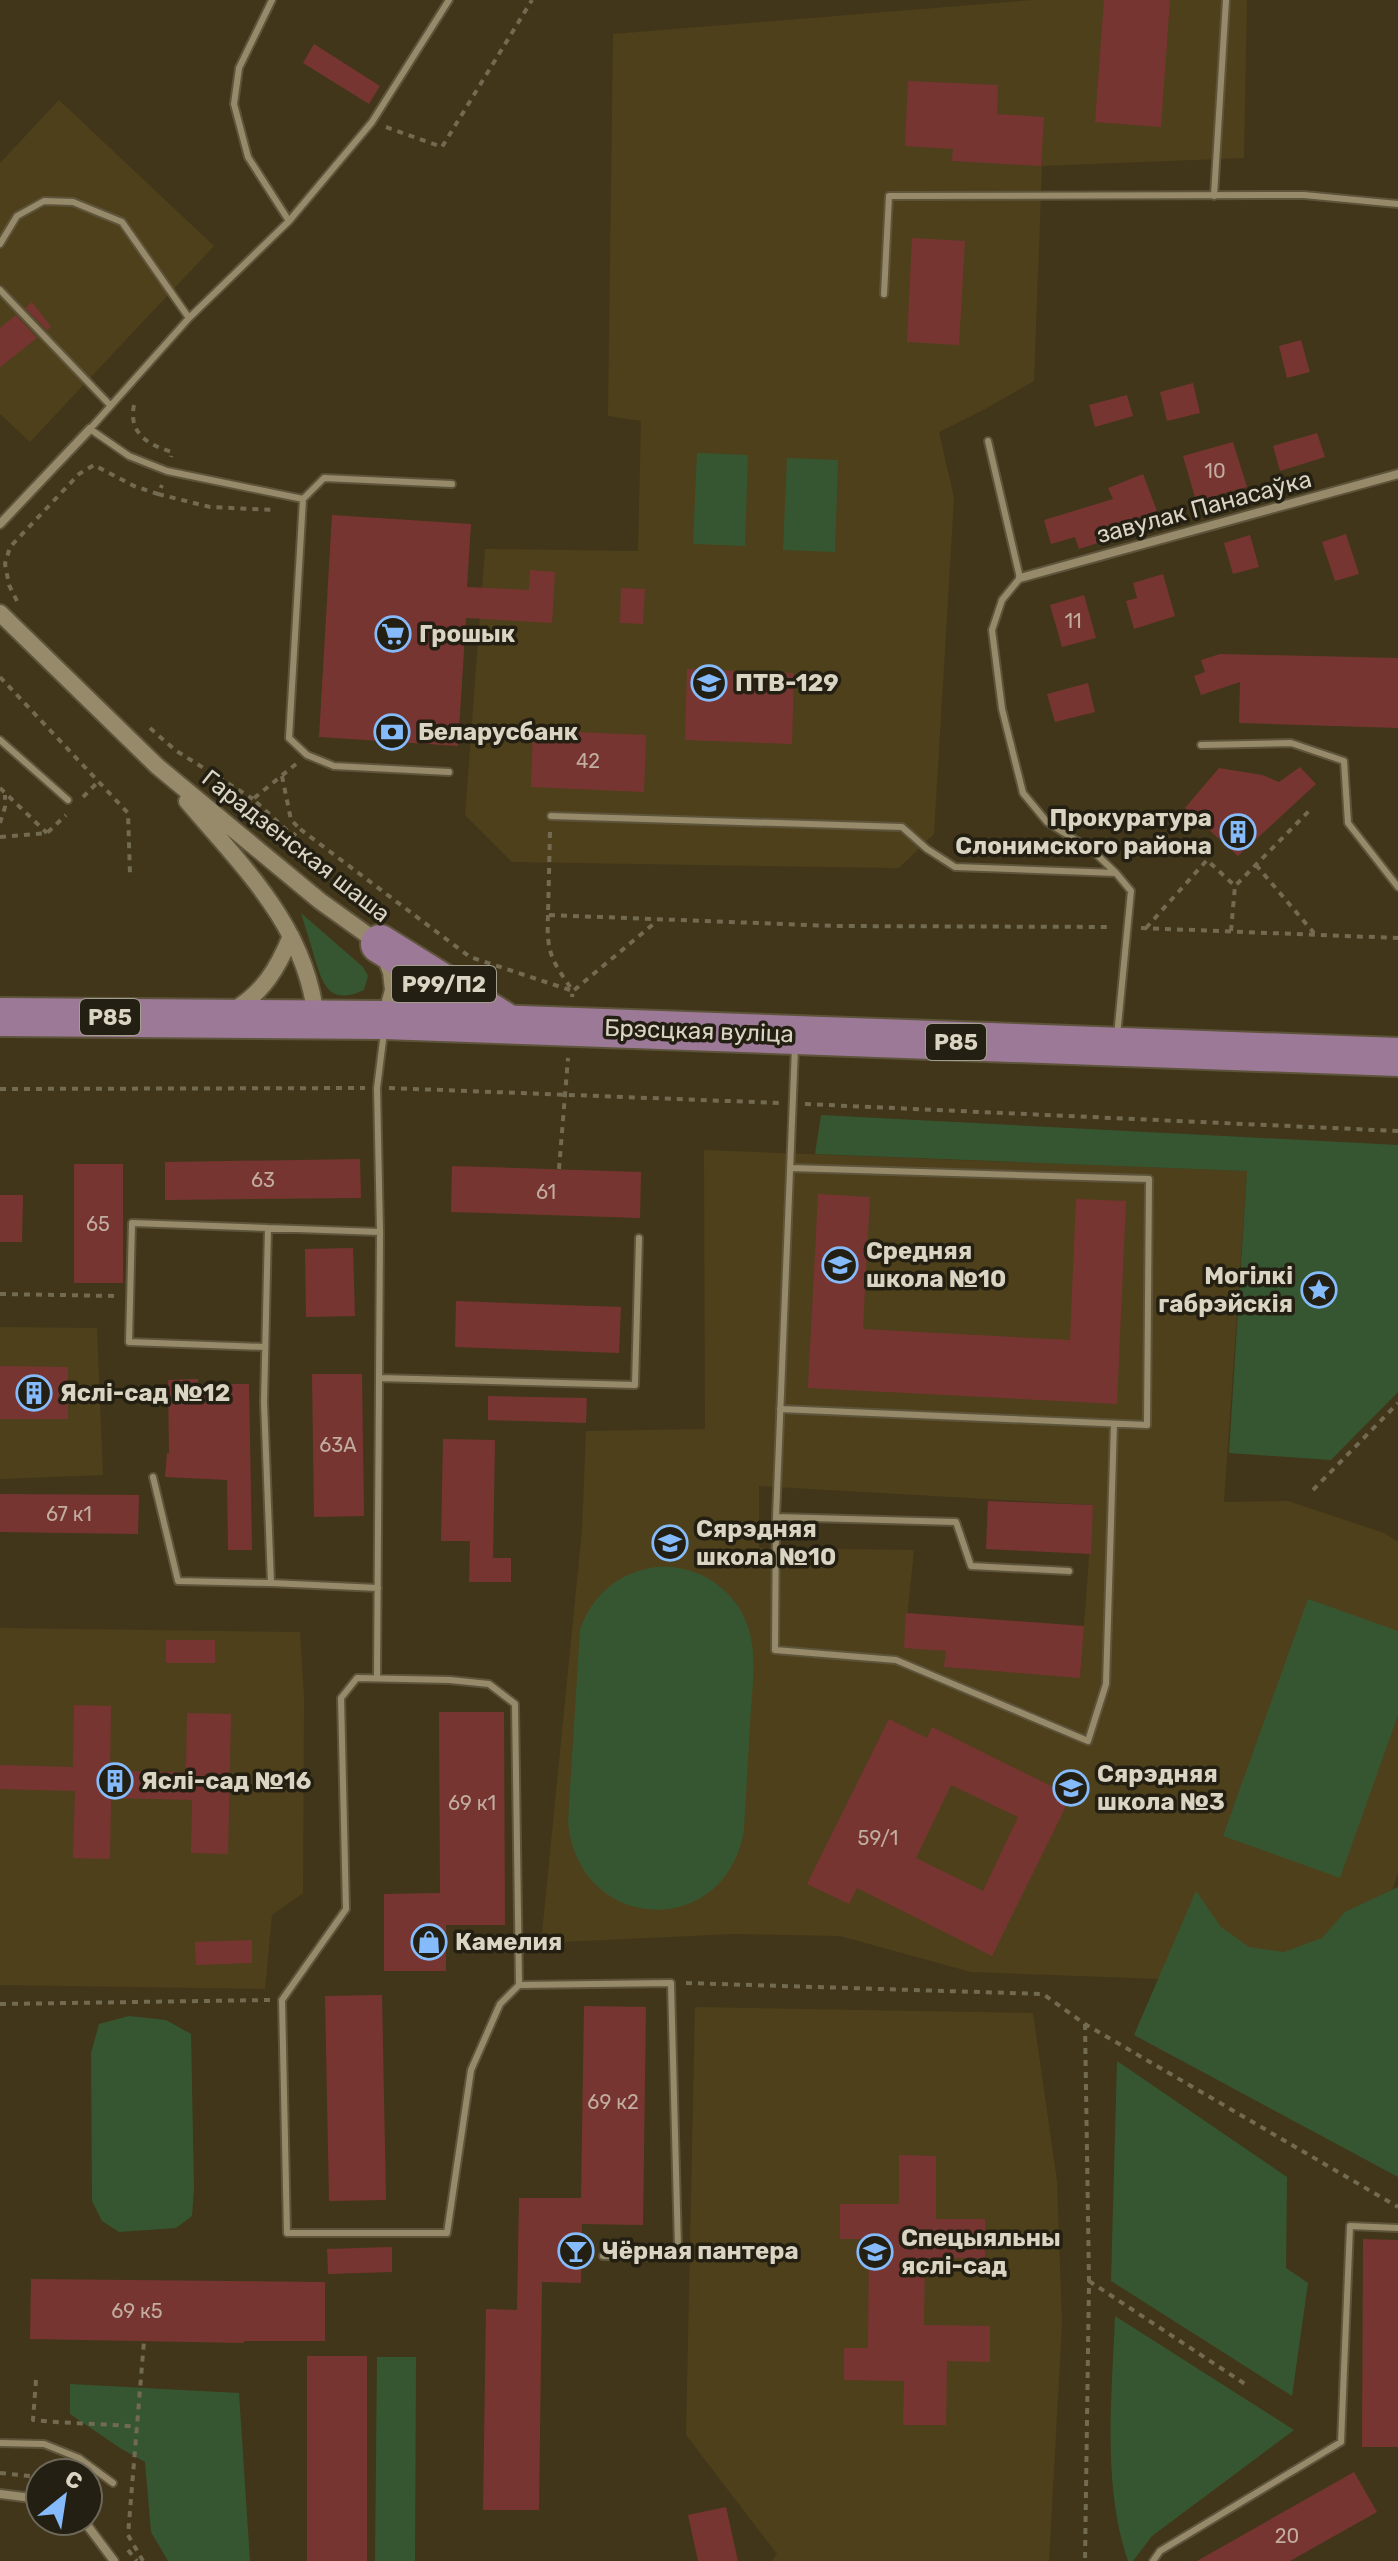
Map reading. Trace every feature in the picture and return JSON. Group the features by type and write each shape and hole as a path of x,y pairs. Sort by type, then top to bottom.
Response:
{"main road":[{"name":"Гарадзенская шаша","path":"3,616 157,766 320,901 380,944 391,972 393,990 385,1020"},
{"name":"Гарадзенская шаша","path":"157,766 267,895 300,952 309,978 316,1019"},
{"path":"220,1018 260,991 276,971 291,936"},
{"name":"Р99/П2","path":"380,944 508,1024"},
{"name":"Брэсцкая вуліца","path":"0,1017 508,1024 572,1009 795,1035 1398,1057"}],"street":[{"path":"0,524 90,429"},
{"name":"завулак Панасаўка","path":"1020,578 1398,474"},
{"path":"0,2494 24,2497"},
{"path":"96,2537 114,2561"}],"lane":[{"path":"272,0 239,68 234,104 248,157 289,221"},
{"path":"303,499 167,471 129,456 90,429 189,318 289,221 372,122 449,0"},
{"path":"1214,196 1226,0"},
{"path":"884,294 889,196 1304,195 1398,204"},
{"path":"0,244 17,216 44,201 73,202 122,222 189,318"},
{"path":"0,290 110,405"},
{"path":"988,441 1020,578 1002,600 992,630 1002,709 1023,793 1047,822 1093,851 1131,891 1116,1048"},
{"path":"449,772 334,766 307,755 289,738 303,499 324,478 452,484"},
{"path":"0,740 68,800"},
{"path":"1201,745 1291,743 1344,761 1348,823 1398,887"},
{"path":"551,816 902,827 927,849 955,867 1116,873"},
{"path":"377,1678 380,1232 377,1088 385,1020"},
{"path":"795,1035 776,1517 775,1650 896,1660 1088,1741 1106,1684 1114,1424"},
{"path":"780,1409 1147,1425 1149,1179 791,1168"},
{"path":"265,1347 129,1342 132,1223 380,1232"},
{"path":"268,1228 264,1402 271,1583"},
{"path":"379,1378 635,1385 639,1238"},
{"path":"153,1477 178,1581 378,1588"},
{"path":"776,1517 956,1522 971,1566 1069,1571"},
{"path":"519,1985 515,1704 489,1684 357,1678 341,1698 346,1909 282,2000 287,2233 447,2233 471,2070 500,2004 519,1985 671,1983 678,2247 650,2257 603,2256"},
{"path":"1153,2561 1160,2551 1341,2442 1350,2226 1398,2228"},
{"path":"0,2443 44,2444 79,2458 113,2483"}],"path":[{"path":"372,122 442,147 532,0"},
{"path":"135,399 132,414 137,433 150,445 172,452 158,494"},
{"path":"3,616 20,606 9,585 5,564 10,547 79,474 94,465 134,486 210,507 303,512"},
{"path":"0,671 1,678 128,813 130,874"},
{"path":"140,719 175,750 253,799 293,836 300,829"},
{"path":"253,799 307,755"},
{"path":"282,775 291,820 300,829 470,957 572,1009"},
{"path":"78,803 98,782"},
{"path":"0,823 5,807 2,790"},
{"path":"2,790 47,833"},
{"path":"1231,931 1235,886 1311,809"},
{"path":"0,837 47,833 68,813"},
{"path":"551,816 547,940 552,961 572,1009 559,1169"},
{"path":"1146,928 1207,860 1235,886"},
{"path":"1256,865 1315,935"},
{"path":"548,915 835,926 1129,927 1398,938"},
{"path":"572,1009 659,919"},
{"path":"0,1089 377,1088 1398,1131"},
{"path":"0,1294 130,1296"},
{"path":"1313,1490 1398,1403"},
{"path":"671,1983 1043,1994 1085,2024 1398,2207"},
{"path":"0,2004 282,2000"},
{"path":"1085,2024 1089,2281 1085,2561"},
{"path":"1089,2281 1248,2386"},
{"path":"143,2561 128,2535 144,2341"},
{"path":"36,2380 33,2420 137,2427"},
{"path":"0,2473 24,2475"}],"shaded area":[{"path":"1032,0 1247,0 1244,158 1042,166 1034,381 939,432 954,498 934,834 899,868 512,862 465,815 485,549 638,551 641,421 608,416 613,34"},
{"path":"59,100 214,246 30,442 0,414 0,163"},
{"path":"704,1150 1247,1171 1224,1502 1288,1501 1384,1533 1398,1542 1398,1872 1385,1914 1299,1984 971,1972 840,1936 733,1934 541,1943 582,1530 586,1431 705,1429","holes":["759,1486 1093,1505 1080,1677 945,1667 946,1651 904,1647 914,1550 759,1548"]},
{"path":"0,1327 97,1328 103,1475 0,1479"},
{"path":"0,1628 300,1632 304,1698 303,1893 272,1915 265,1989 0,1985"},
{"name":"Спецыяльны яслі-сад","path":"695,2007 1033,2013 1057,2181 1062,2324 1049,2561 772,2561 777,2554 686,2435"}],"green space":[{"path":"697,453 748,455 745,546 693,544"},
{"path":"787,458 838,460 835,552 783,550"},
{"path":"301,913 363,967 368,976 364,990 343,996 329,990 321,976"},
{"name":"Могілкі габрэйскія","path":"821,1115 1398,1145 1398,1392 1331,1460 1229,1453 1247,1171 815,1154"},
{"path":"656,1567 673,1567 705,1577 731,1597 748,1627 754,1664 744,1830 732,1866 710,1891 683,1906 653,1910 623,1903 597,1886 578,1859 568,1822 580,1630 592,1606 609,1587 630,1574"},
{"path":"1308,1599 1398,1631 1398,1715 1340,1878 1223,1836"},
{"path":"1398,1887 1398,2177 1134,2035 1196,1891 1221,1927 1249,1947 1284,1952 1322,1938 1345,1912"},
{"path":"129,2016 166,2020 191,2034 192,2216 176,2228 119,2232 102,2221 92,2201 91,2053 99,2024"},
{"path":"1117,2061 1287,2177 1286,2268 1308,2283 1292,2396 1111,2281"},
{"path":"1115,2316 1294,2430 1152,2536 1133,2561 1128,2561 1120,2532 1112,2471"},
{"path":"377,2357 416,2357 415,2561 375,2561"},
{"path":"70,2384 239,2393 250,2561 168,2561 151,2532 145,2462 70,2414"}],"building":[{"path":"1104,0 1170,0 1161,127 1095,122"},
{"path":"314,44 380,86 369,104 303,63"},
{"path":"908,81 998,85 997,114 1044,117 1041,166 952,161 953,149 905,146"},
{"path":"912,238 965,241 959,345 907,342"},
{"path":"32,302 51,327 47,330 25,308"},
{"path":"16,315 37,338 0,367 0,328"},
{"path":"1301,340 1310,372 1287,378 1279,346"},
{"path":"1193,383 1200,413 1167,421 1160,392"},
{"path":"1127,395 1133,416 1095,427 1089,405"},
{"path":"1317,433 1325,457 1280,471 1273,446"},
{"path":"1233,442 1247,487 1196,501 1183,456"},
{"path":"1143,474 1157,511 1104,532 1107,540 1079,549 1075,537 1051,544 1044,520 1113,499 1108,488"},
{"path":"332,515 471,524 467,587 529,590 530,570 555,572 552,623 466,618 458,746 319,737"},
{"path":"1346,534 1359,574 1335,581 1322,542"},
{"path":"1250,535 1259,567 1233,574 1224,543"},
{"path":"1163,574 1175,616 1134,629 1126,601 1137,598 1133,583"},
{"path":"621,588 645,589 643,624 620,623"},
{"path":"1084,595 1096,638 1062,647 1050,605"},
{"path":"1220,654 1398,658 1398,728 1239,723 1240,682 1201,695 1194,676 1205,672 1201,660"},
{"path":"687,669 794,673 792,744 685,740"},
{"path":"1088,683 1095,712 1055,722 1047,694"},
{"path":"533,730 646,735 644,792 531,787"},
{"name":"Прокуратура Слонимского района","path":"1300,767 1316,784 1238,856 1185,808 1219,768 1262,775 1279,782"},
{"path":"360,1159 361,1198 165,1200 165,1162"},
{"path":"74,1164 123,1164 123,1283 74,1283"},
{"path":"452,1166 641,1172 640,1218 451,1212"},
{"name":"Средняя школа №10","path":"818,1194 870,1197 863,1329 1070,1340 1076,1199 1126,1201 1117,1404 808,1388"},
{"path":"0,1195 23,1195 22,1242 0,1242"},
{"path":"353,1248 355,1316 306,1317 305,1249"},
{"path":"456,1301 621,1307 619,1353 455,1347"},
{"name":"Яслі-сад №12","path":"0,1366 68,1367 68,1419 0,1419"},
{"path":"312,1374 362,1374 364,1516 314,1517"},
{"path":"198,1379 198,1384 249,1384 252,1550 228,1550 227,1480 165,1477 169,1453 168,1380"},
{"path":"488,1396 587,1398 586,1423 488,1420"},
{"path":"443,1439 495,1440 493,1558 511,1558 511,1582 469,1582 470,1541 441,1541"},
{"path":"0,1494 139,1495 138,1534 0,1532"},
{"path":"988,1501 1093,1505 1091,1554 986,1549"},
{"path":"906,1613 1084,1626 1080,1678 944,1667 946,1651 904,1648"},
{"path":"166,1640 215,1640 215,1663 166,1663"},
{"name":"Яслі-сад №16","path":"74,1705 111,1706 110,1771 186,1772 187,1713 231,1714 228,1854 191,1853 192,1800 111,1798 110,1859 73,1858 75,1791 0,1789 0,1765 73,1767"},
{"path":"439,1712 504,1712 505,1925 446,1925 446,1971 384,1971 384,1894 440,1893"},
{"path":"889,1719 927,1738 932,1727 1071,1796 992,1956 857,1888 849,1904 807,1884","holes":["951,1785 1018,1817 983,1891 916,1858"]},
{"path":"252,1940 252,1963 196,1965 195,1942"},
{"path":"382,1995 386,2200 329,2201 325,1996"},
{"path":"584,2006 646,2007 643,2225 582,2224 581,2283 542,2282 539,2510 483,2510 486,2309 517,2310 519,2198 581,2198"},
{"path":"899,2155 936,2156 936,2219 985,2219 985,2258 925,2258 924,2325 990,2326 990,2362 947,2361 946,2425 903,2425 904,2381 844,2380 844,2348 868,2348 869,2239 840,2239 840,2204 899,2204"},
{"path":"1363,2239 1398,2240 1398,2447 1362,2447"},
{"path":"392,2247 392,2272 328,2274 327,2249"},
{"path":"31,2279 325,2282 325,2341 244,2343 30,2339"},
{"path":"307,2356 367,2356 367,2561 307,2561"},
{"path":"1354,2472 1377,2512 1290,2561 1197,2561"},
{"path":"726,2507 738,2561 698,2561 688,2515"}],"place":[{"name":"Грошык","path":"393,634"},
{"name":"ПТВ-129","path":"709,683"},
{"name":"Беларусбанк","path":"392,732"},
{"name":"Прокуратура Слонимского района","path":"1238,832"},
{"name":"Средняя школа №10","path":"840,1265"},
{"name":"Могілкі габрэйскія","path":"1319,1290"},
{"name":"Яслі-сад №12","path":"34,1393"},
{"name":"Сярэдняя школа №10","path":"670,1543"},
{"name":"Яслі-сад №16","path":"115,1781"},
{"name":"Сярэдняя школа №3","path":"1071,1788"},
{"name":"Камелия","path":"429,1942"},
{"name":"Чёрная пантера","path":"576,2251"},
{"name":"Спецыяльны яслі-сад","path":"875,2252"}]}
